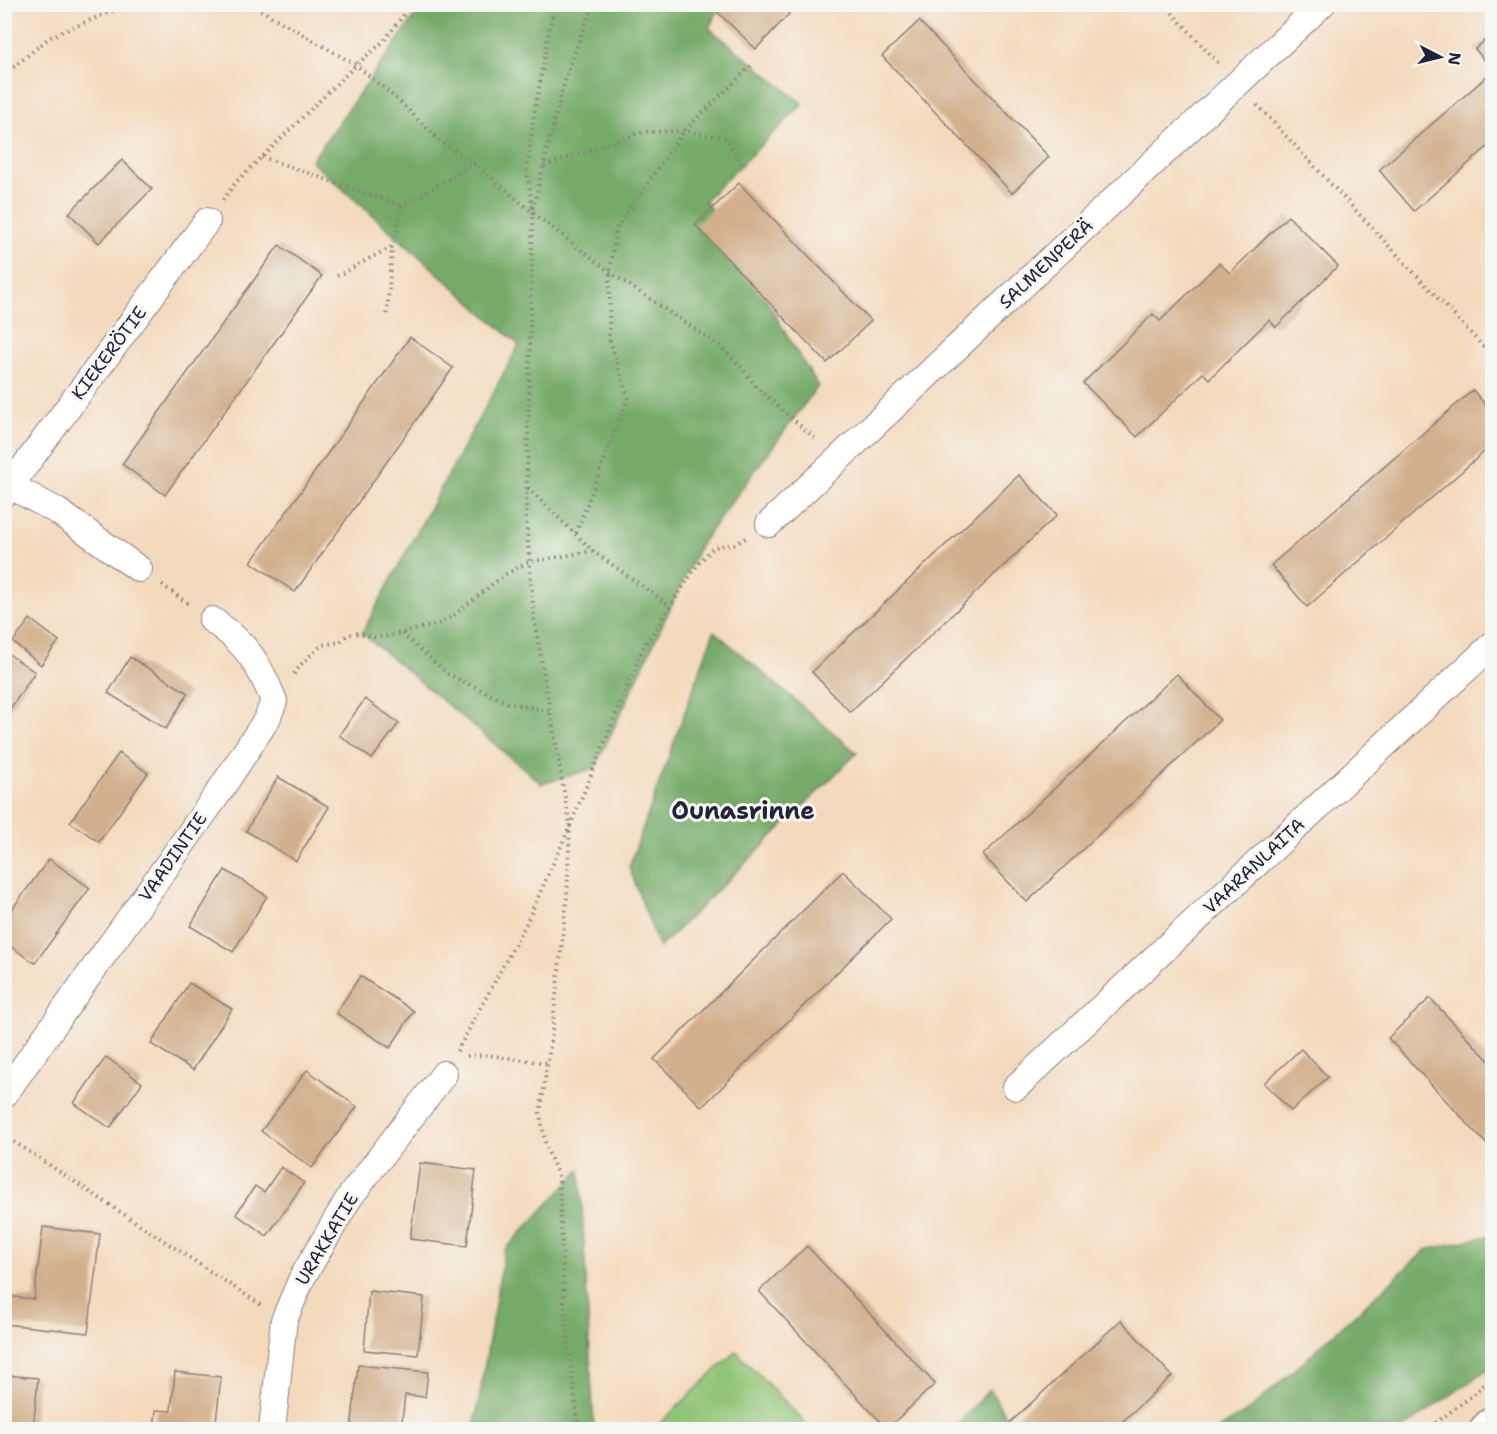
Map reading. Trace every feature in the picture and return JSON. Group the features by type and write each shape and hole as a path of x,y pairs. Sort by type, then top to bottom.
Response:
{"street":[{"name":"SALMENPERÄ","path":"770,524 1322,4"},
{"name":"KIEKERÖTIE","path":"139,569 57,511 8,490 207,221"},
{"path":"212,620 245,648 263,673 274,701"},
{"name":"VAARANLAITA","path":"1016,1087 1492,645"},
{"name":"VAADINTIE","path":"4,1095 217,795 267,719 274,701"},
{"name":"URAKKATIE","path":"272,1430 284,1320 302,1278 349,1198 449,1065"},
{"path":"1486,1430 1492,1424"}],"path":[{"path":"4,75 50,37 129,4"},
{"path":"250,4 356,65 398,99 442,143 475,164 532,213 609,272 720,346 743,369 756,387 840,458"},
{"path":"207,221 237,181 356,65 383,42 412,4"},
{"path":"554,4 534,115 527,171 532,213 526,518 534,618 570,826 567,898 540,1113 546,1148 559,1178 565,1319 579,1430"},
{"path":"532,213 564,86 574,54 595,4"},
{"path":"1164,4 1492,356"},
{"path":"576,533 628,398 609,338 609,272 616,229 684,131 753,64"},
{"path":"544,166 642,132 684,131 725,138 742,164"},
{"path":"262,157 402,206"},
{"path":"387,314 392,247 402,206 475,164"},
{"path":"336,276 392,247"},
{"path":"527,488 593,551 670,606"},
{"path":"449,1065 526,924 570,826 644,646 698,564 714,547 736,544 770,524"},
{"path":"274,701 304,661 322,645 340,642 347,635 358,633 374,637 439,624 453,616 504,575 529,562 593,551"},
{"path":"139,569 212,620"},
{"path":"401,633 448,674 508,703 549,711"},
{"path":"449,1065 486,1055 548,1063"},
{"path":"4,1135 284,1320"},
{"path":"1426,1430 1473,1395 1492,1377"}],"green space":[{"path":"423,5 721,5 709,28 803,104 705,200 818,386 700,545 595,768 542,784 362,633 519,345 311,161"},
{"path":"714,631 857,753 659,948 629,867"},
{"path":"580,1170 594,1429 474,1429 504,1251"},
{"path":"1492,1235 1492,1366 1402,1429 1218,1429 1252,1408 1426,1250"},
{"path":"736,1351 811,1429 654,1429"},
{"path":"990,1389 1013,1429 952,1430"}],"building":[{"path":"709,4 779,4 789,14 756,49"},
{"path":"919,21 1049,157 1012,193 882,56"},
{"path":"1492,34 1492,69 1475,49"},
{"path":"1492,72 1492,143 1414,211 1379,170"},
{"path":"122,160 152,189 99,243 69,213"},
{"path":"739,183 871,321 827,363 695,225"},
{"path":"1288,216 1338,266 1276,327 1269,320 1209,379 1203,373 1137,437 1083,383 1153,314 1160,321 1219,263 1230,273"},
{"path":"279,245 322,276 165,495 122,464"},
{"path":"410,337 453,368 295,592 251,562"},
{"path":"1473,390 1492,413 1492,445 1307,607 1271,565"},
{"path":"1019,475 1057,515 850,712 812,672"},
{"path":"30,619 59,641 41,665 13,642"},
{"path":"4,651 35,672 4,718"},
{"path":"130,657 188,693 166,729 108,693"},
{"path":"1177,674 1220,720 1027,902 983,855"},
{"path":"365,699 399,723 372,759 339,735"},
{"path":"119,753 148,773 99,842 70,822"},
{"path":"278,777 329,807 296,861 246,831"},
{"path":"49,859 90,888 35,963 4,942 4,920"},
{"path":"225,870 267,896 233,952 190,926"},
{"path":"843,871 891,919 702,1107 654,1059"},
{"path":"360,976 414,1011 390,1048 336,1013"},
{"path":"189,983 232,1009 193,1070 151,1044"},
{"path":"1430,998 1492,1064 1492,1150 1388,1038"},
{"path":"1301,1049 1328,1077 1291,1111 1264,1083"},
{"path":"106,1057 142,1083 110,1128 74,1103"},
{"path":"307,1070 357,1107 312,1168 261,1131"},
{"path":"420,1163 476,1170 467,1246 410,1239"},
{"path":"281,1167 304,1183 267,1236 236,1214 255,1186 264,1192"},
{"path":"43,1227 100,1234 88,1333 4,1324 4,1296 34,1299"},
{"path":"807,1246 935,1384 887,1429 759,1291"},
{"path":"369,1291 424,1297 418,1355 364,1350"},
{"path":"1121,1320 1172,1376 1113,1430 1002,1430"},
{"path":"358,1365 428,1372 425,1397 405,1395 401,1430 351,1430"},
{"path":"175,1372 221,1377 215,1430 154,1430 156,1410 171,1411"},
{"path":"4,1375 38,1378 33,1430 4,1430"}],"district":[{"name":"Ounasrinne","path":"743,811"}]}
